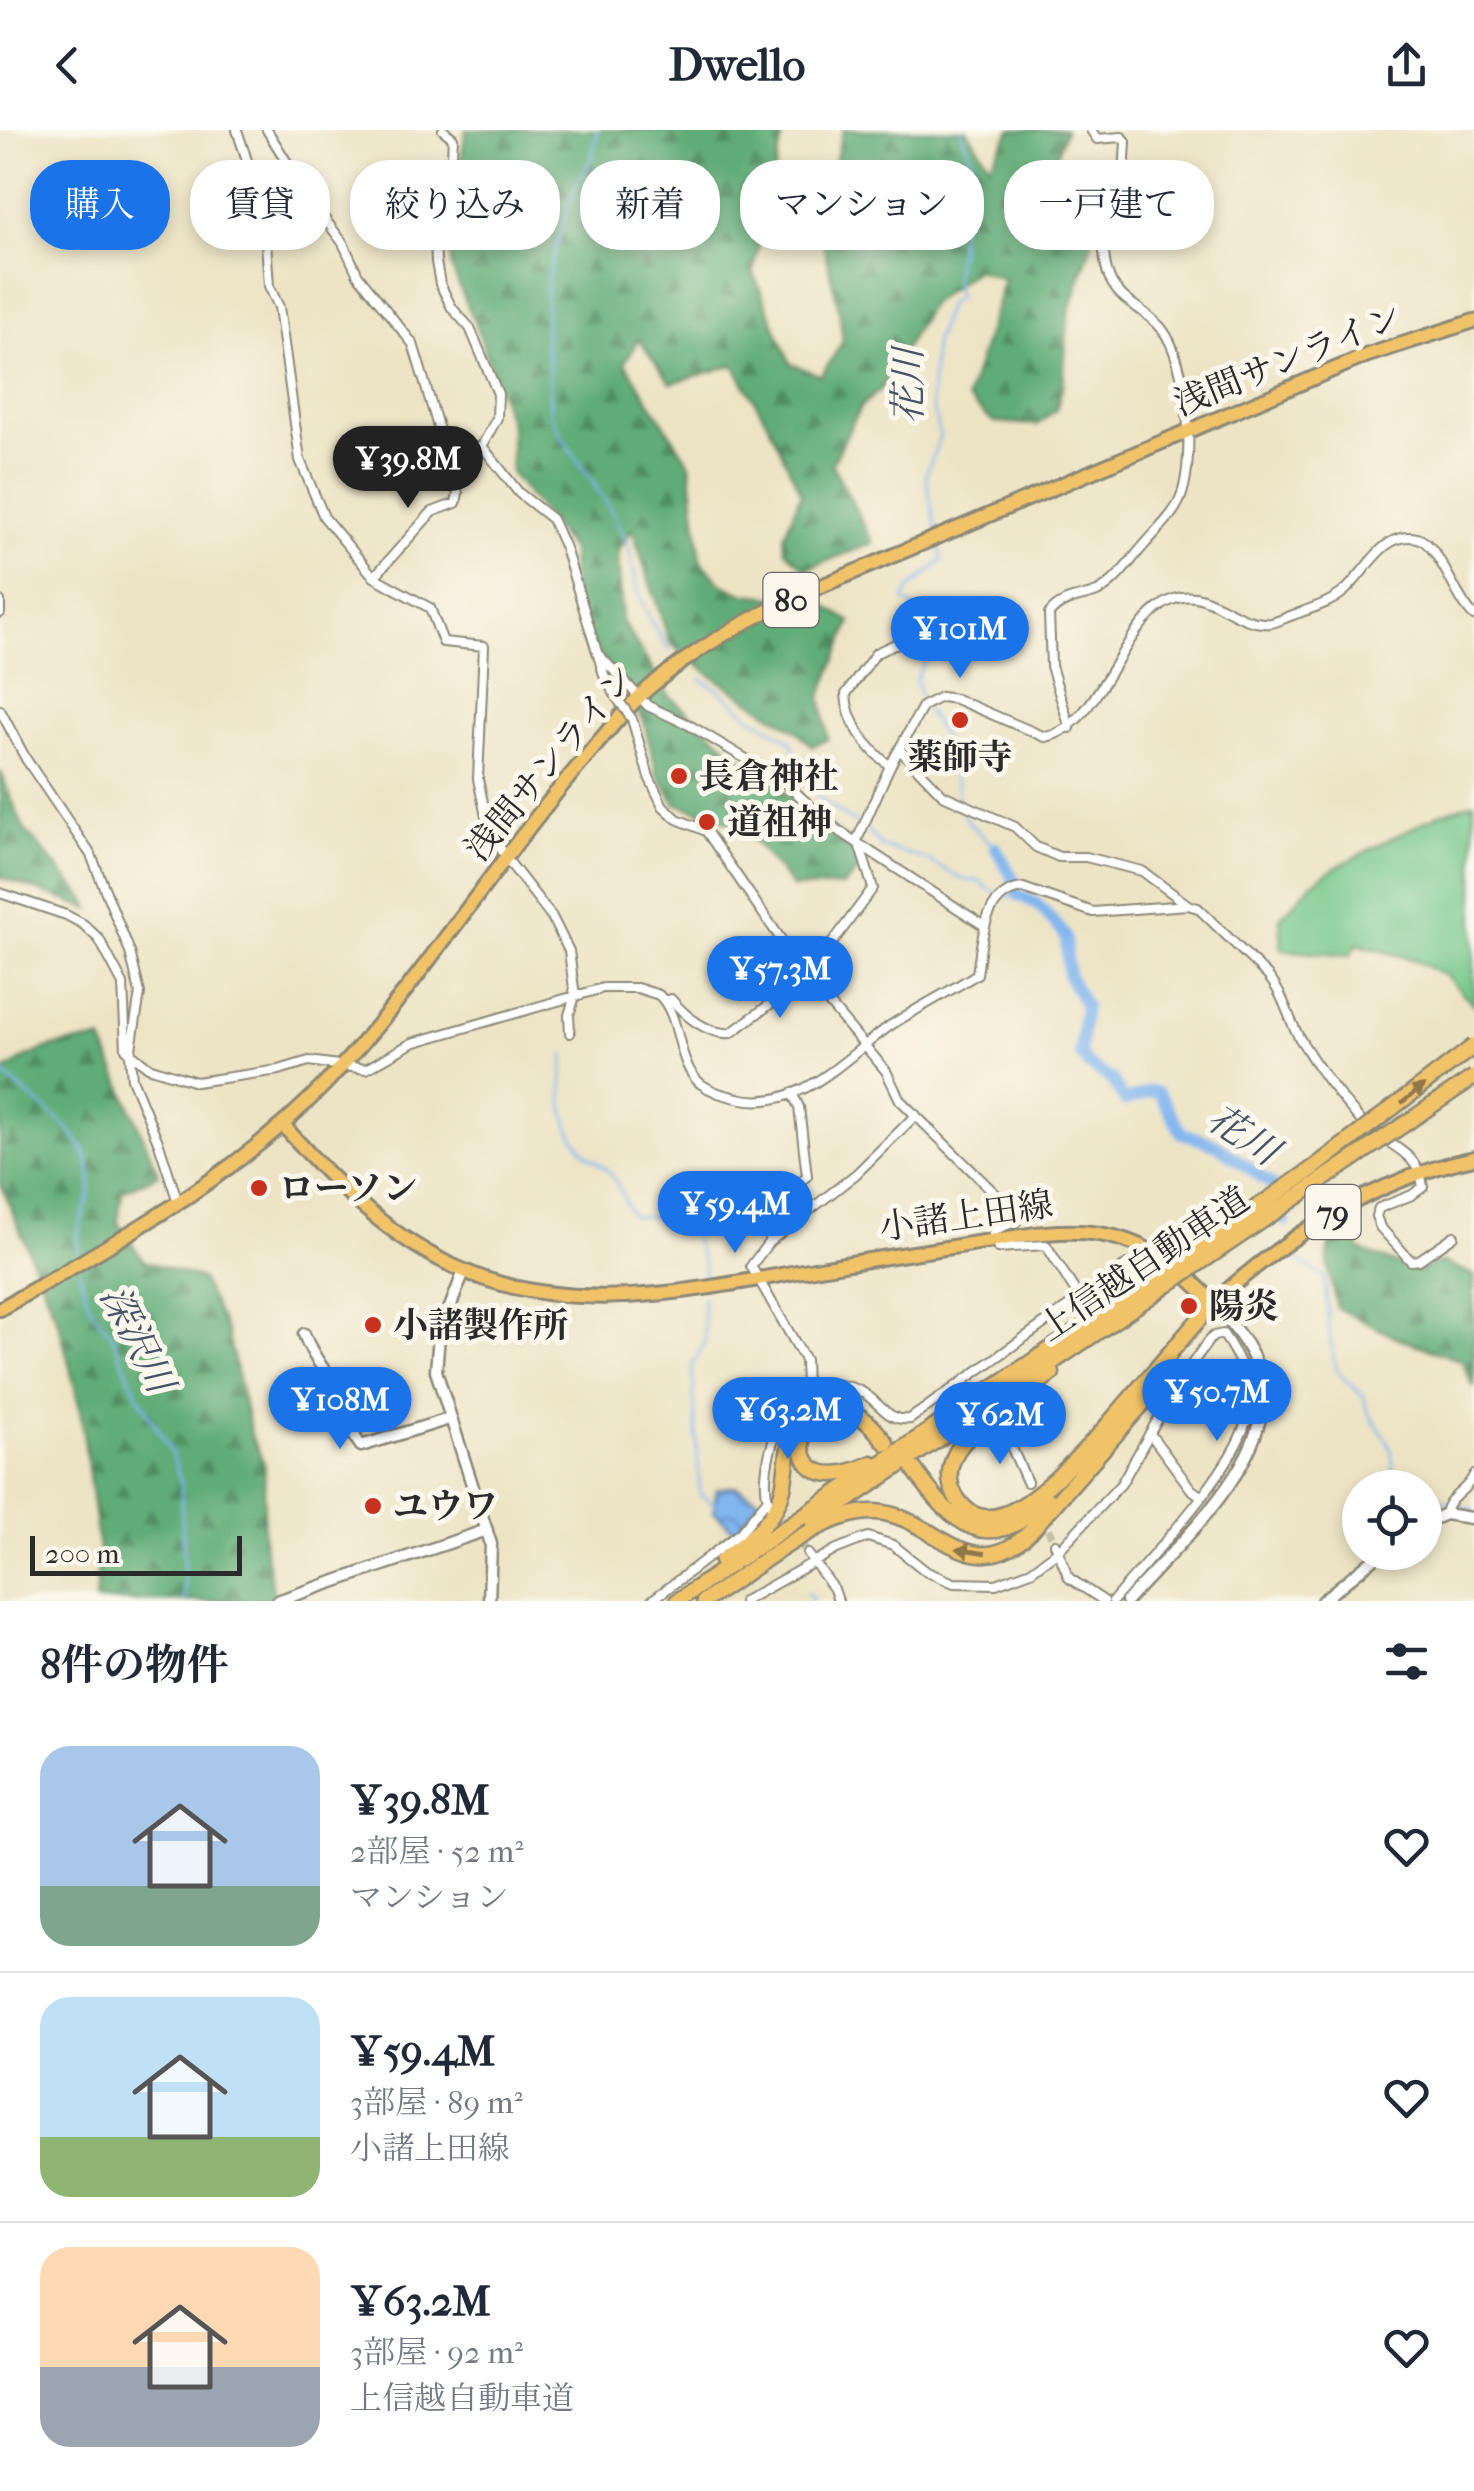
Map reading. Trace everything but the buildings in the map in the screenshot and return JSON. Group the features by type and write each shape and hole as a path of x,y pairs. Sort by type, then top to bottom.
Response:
{"highway":[{"name":"上信越自動車道","path":"701,1601 1143,1301 1166,1278 1474,1046"},
{"name":"上信越自動車道","path":"673,1601 1474,1077"},
{"path":"1095,1439 1032,1499 1006,1514 988,1517 972,1512 960,1503 952,1488 952,1464 968,1439 1143,1301"},
{"path":"1051,1508 1016,1533 996,1538 975,1536 956,1530 940,1518 910,1472 951,1516 976,1528 1005,1528 1037,1509 1213,1302"},
{"path":"701,1601 808,1534 850,1516 871,1512 889,1514 954,1548 982,1554 1015,1544 1146,1400 1170,1354"},
{"path":"673,1601 746,1542 773,1513 782,1494 792,1433 812,1407 828,1401 853,1403 874,1416 889,1441 859,1415 836,1409 811,1418 800,1441 802,1453 814,1468 827,1474 852,1471 880,1460 1012,1376"}],"main road":[{"name":"浅間サンライン","path":"0,1309 224,1172 282,1125 342,1066 550,799 638,698 672,669 754,616 1368,355 1474,321"},
{"name":"小諸上田線","path":"282,1125 338,1186 371,1215 422,1250 464,1271 516,1287 592,1297 650,1295 1073,1231 1116,1237 1167,1260 1213,1302"},
{"name":"79","path":"1213,1302 1294,1235 1358,1199 1420,1173 1474,1158"}],"street":[{"path":"237,130 247,160"},
{"path":"266,130 285,160"},
{"path":"443,130 453,138 450,190 435,238 436,262 440,284 452,308 470,328 498,394 497,418 482,446"},
{"path":"1091,130 1097,139 1124,139"},
{"path":"1070,728 1051,666 1049,614 1066,600 1099,591 1113,580 1176,507 1186,478 1187,432 1175,351 1159,324 1116,290 1108,278 1098,223 1124,196 1124,139 1129,130"},
{"path":"330,226 358,275 413,344 458,493 456,503 432,512 374,577"},
{"path":"267,250 269,286 280,307 300,460 324,517 374,577 430,608 443,642 484,646 478,779 488,826 506,858 561,931 575,996 569,1015 570,1034"},
{"path":"448,452 482,446"},
{"path":"482,446 519,493 552,518 565,548 604,678 632,719 650,777 664,806 677,819 706,830 807,977 886,1071 900,1100 1014,1212 1016,1221 997,1228 994,1241 998,1248 1046,1246 1080,1299"},
{"path":"665,1001 671,999 682,1012 713,1030 732,1034 807,977 873,888 858,840 890,766 923,706 940,696 973,704 1045,738 1070,728 1116,666 1140,625 1165,602 1202,596 1270,623 1336,598 1353,584 1382,546 1405,537 1426,541 1459,600 1474,616"},
{"path":"0,601 0,612"},
{"path":"890,766 874,754 860,734 846,694 876,653 902,641"},
{"path":"597,653 638,698 783,781 836,829 984,925"},
{"path":"0,710 26,759 72,825 103,880 130,952 140,993 130,1056 132,1080 159,1144 173,1205"},
{"path":"900,750 943,795 1016,828 1036,847 1059,856 1086,857 1142,871 1209,917 1276,986 1298,1036 1341,1096 1367,1127 1408,1153 1420,1173 1420,1189 1379,1208 1377,1222 1411,1261 1419,1260 1454,1236"},
{"path":"0,893 84,924 99,939 123,984 123,1032 130,1056 148,1068 196,1082 279,1070 310,1061 366,1069 412,1043 603,988 636,988 659,995 665,1001 690,1071 702,1084 714,1092 747,1100 792,1093 838,1069 911,1012 977,974 984,925 1004,894 1018,888 1092,912 1188,905"},
{"path":"769,1242 770,1206 807,1176 799,1107 792,1093"},
{"path":"806,1387 806,1360 751,1266 769,1242 856,1174 916,1115"},
{"path":"650,1601 740,1533 768,1502 764,1477 781,1424 794,1397 806,1387 834,1384 854,1388 892,1417 904,1420 920,1414 1128,1264"},
{"path":"464,1271 436,1349 438,1385 486,1530 492,1558 489,1601"},
{"path":"1127,1601 1234,1478 1251,1451 1260,1426 1263,1400 1257,1365 1241,1336 1213,1302"},
{"path":"304,1334 314,1358 342,1398 361,1446 449,1419"},
{"path":"744,1601 812,1558 845,1544 874,1538 893,1545 940,1579 954,1584 982,1586 1014,1580 1057,1547 1122,1484 1194,1360 1214,1336 1224,1334 1248,1382 1247,1425 1239,1445 1202,1497 1113,1601"},
{"path":"1151,1436 1183,1479 1202,1497"},
{"path":"1007,1437 1027,1482"},
{"path":"1446,1514 1450,1500 1467,1488 1474,1475"},
{"path":"1442,1516 1473,1519"},
{"path":"277,1601 486,1530"},
{"path":"1057,1547 1069,1578 1104,1601"},
{"path":"812,1558 838,1601"},
{"path":"1322,1601 1360,1570"}],"green space":[{"path":"466,130 784,130 777,160 740,160 740,250 758,250 753,272 790,363 821,376 843,341 825,250 984,250 984,160 836,160 843,130 967,130 990,165 1011,130 1065,130 1055,160 1004,160 1004,250 1089,250 1068,316 1063,385 1056,410 1037,425 993,422 967,398 1004,279 976,269 931,303 880,390 861,406 832,464 873,543 806,569 785,550 784,536 801,493 768,423 734,365 671,383 638,339 625,363 690,464 701,561 722,584 745,594 820,602 851,622 821,696 828,739 812,746 797,731 715,678 670,643 632,529 618,552 622,621 669,696 857,848 858,871 843,886 793,888 743,827 675,803 657,773 644,722 574,616 571,550 511,473 511,426 452,269 450,250 560,250 560,160 461,160"},
{"path":"0,771 24,829 90,909 0,877"},
{"path":"1474,802 1474,1005 1446,976 1411,959 1357,944 1349,956 1282,950 1280,918 1314,882 1441,813"},
{"path":"102,1040 159,1174 122,1191 118,1223 144,1261 201,1279 227,1332 252,1438 265,1465 263,1540 275,1601 95,1601 99,1549 80,1409 60,1327 0,1182 0,1072 47,1049"},
{"path":"1347,1223 1360,1250 1415,1271 1443,1262 1474,1275 1474,1388 1462,1361 1396,1337 1337,1308 1329,1252 1332,1241"}],"water":[{"path":"735,1486 761,1500 735,1531 714,1512 716,1489"}],"waterway":[{"path":"598,130 592,157 570,198 547,281 545,345 550,412 628,544 638,591 650,620 670,651"},
{"name":"花川","path":"937,534 926,475 940,436 931,403 934,344 948,303 958,297 954,278 960,217 974,166 961,130"},
{"name":"花川","path":"922,703 916,679 929,653 914,606 904,601 909,589 942,561 939,542"},
{"path":"700,679 791,741 803,780 828,805 859,825"},
{"name":"花川","path":"926,710 949,752 959,799"},
{"name":"花川","path":"960,807 968,822 996,848"},
{"path":"866,829 881,846 927,860 966,881 977,880 994,892 1018,895"},
{"name":"花川","path":"996,848 1018,895 1036,903 1066,939 1068,975 1085,1006 1080,1053 1087,1064 1111,1079 1125,1101 1152,1091 1159,1093 1182,1133 1217,1145 1272,1185 1285,1221"},
{"path":"565,1054 564,1106 570,1130 588,1155 613,1177 632,1216 659,1217 692,1233 704,1265 704,1281"},
{"name":"深沢川","path":"0,1069 57,1118 81,1145 91,1188 78,1234 79,1258"},
{"name":"花川","path":"1297,1260 1324,1276 1336,1366 1364,1396 1368,1411 1392,1452 1393,1470"},
{"name":"深沢川","path":"79,1271 91,1309 112,1335 135,1390 170,1450 181,1481 185,1601"},
{"path":"703,1298 705,1342 692,1366 700,1494 716,1505"},
{"name":"花川","path":"1442,1501 1474,1510"},
{"path":"808,1593 813,1601"}],"tunnel":[{"path":"998,1413 1007,1437"},
{"path":"773,1508 808,1554"},
{"path":"1043,1518 1055,1544"}],"place":[{"name":"薬師寺","path":"960,720"},
{"name":"長倉神社","path":"679,776"},
{"name":"道祖神","path":"707,822"},
{"name":"ローソン","path":"259,1188"},
{"name":"陽炎","path":"1189,1306"},
{"name":"小諸製作所","path":"373,1325"},
{"name":"ユウワ","path":"373,1506"}]}
